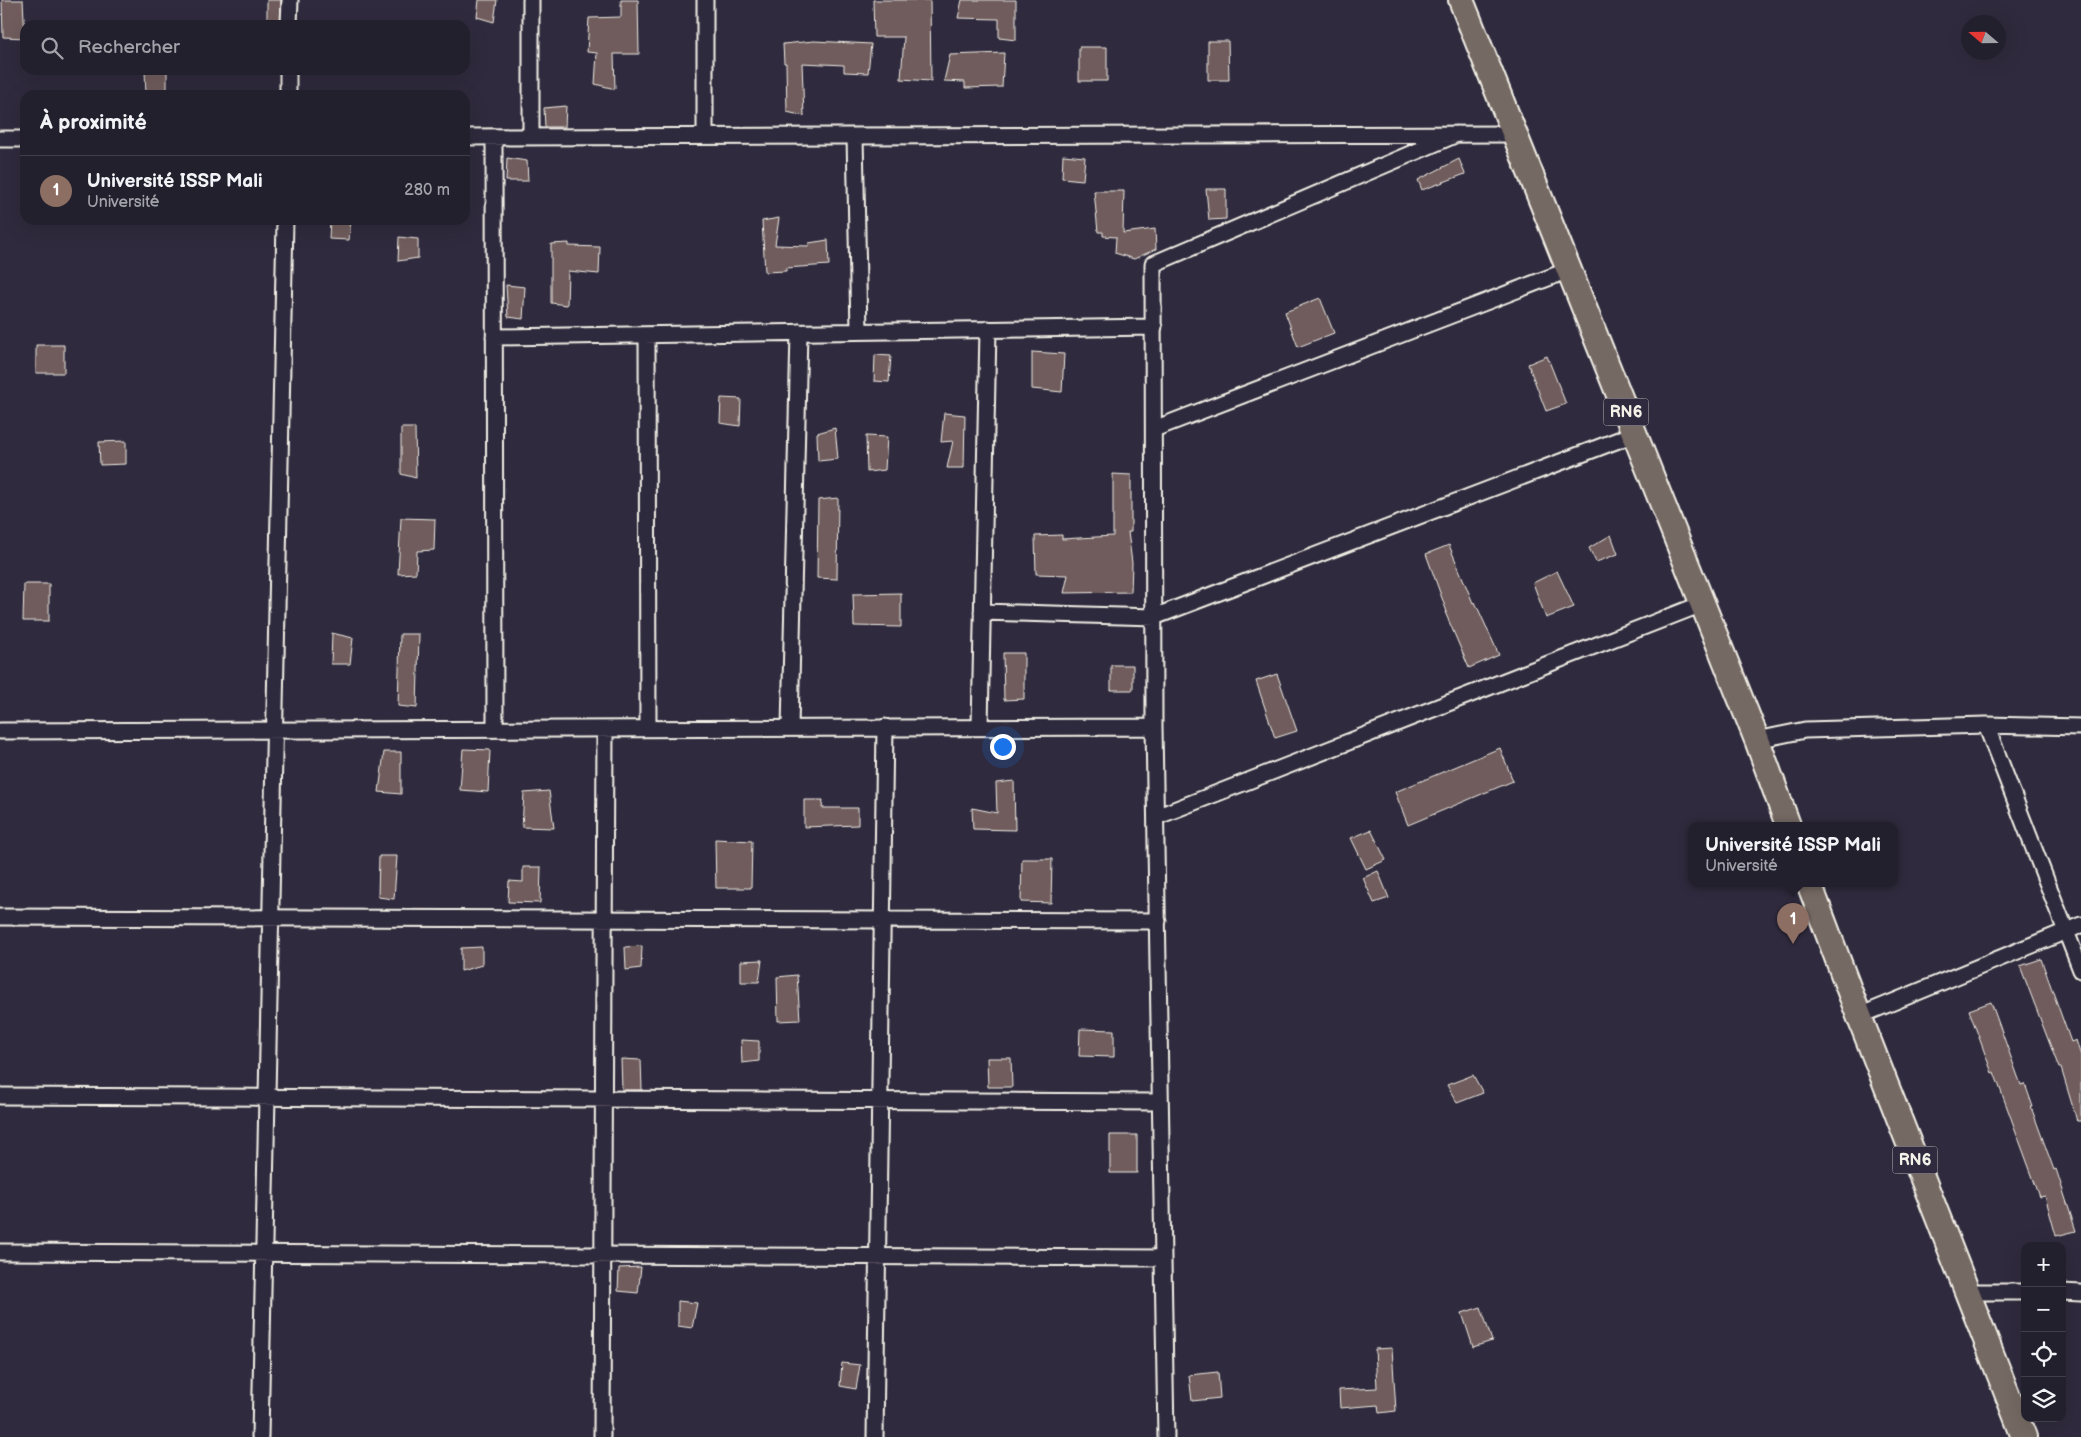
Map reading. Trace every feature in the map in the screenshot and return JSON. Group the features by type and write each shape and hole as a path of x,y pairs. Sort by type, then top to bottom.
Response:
{"main road":[{"name":"RN6","path":"1461,0 1757,740 1787,822"},
{"name":"RN6","path":"1811,887 2024,1437"}],"street":[{"path":"289,20 290,0"},
{"path":"531,0 531,137"},
{"path":"705,0 705,136"},
{"path":"288,75 288,90"},
{"path":"1166,1437 1154,727 1153,264 1457,134"},
{"path":"470,138 1514,134"},
{"path":"855,136 859,331"},
{"path":"494,137 495,729"},
{"path":"0,139 20,139"},
{"path":"260,1437 285,225"},
{"path":"1154,429 1569,270"},
{"path":"494,337 1154,327"},
{"path":"980,727 988,329"},
{"path":"790,728 799,332"},
{"path":"647,334 648,728"},
{"path":"982,612 1154,617 1634,434"},
{"path":"1156,817 1702,604"},
{"path":"1757,740 1805,730 1986,725 2081,728"},
{"path":"1986,725 2081,970"},
{"path":"0,731 1154,727"},
{"path":"875,1437 885,728"},
{"path":"602,1437 605,729"},
{"path":"0,917 1158,921"},
{"path":"1859,1016 2081,925"},
{"path":"0,1096 1160,1102"},
{"path":"0,1252 1163,1258"},
{"path":"1967,1292 2021,1292"},
{"path":"2066,1292 2081,1292"}],"building":[{"path":"2,0 23,0 24,20 20,20 20,38 3,37"},
{"path":"267,0 281,0 280,20 267,20"},
{"path":"479,0 497,0 494,22 477,17"},
{"path":"621,0 638,0 639,54 614,54 615,89 595,84 597,53 587,52 589,18 621,17"},
{"path":"873,0 930,0 931,81 901,79 904,37 874,37"},
{"path":"962,0 1016,0 1016,40 999,38 999,19 958,18"},
{"path":"814,41 871,44 868,73 844,72 844,65 802,63 804,116 787,112 786,63 784,63 783,44"},
{"path":"1208,41 1228,41 1229,80 1208,80"},
{"path":"1079,47 1107,47 1107,81 1079,81"},
{"path":"1004,53 1002,87 965,88 965,82 944,81 950,55"},
{"path":"145,75 167,75 167,90 146,90"},
{"path":"566,106 565,127 545,127 544,108"},
{"path":"1063,155 1085,157 1083,180 1062,178"},
{"path":"507,158 527,161 528,181 506,181"},
{"path":"1459,159 1465,174 1422,190 1418,180"},
{"path":"1206,189 1226,189 1226,219 1209,220"},
{"path":"1094,191 1124,191 1123,233 1155,229 1156,249 1134,259 1115,253 1116,237 1103,236 1103,232 1098,232"},
{"path":"779,218 775,245 808,246 809,243 828,240 829,265 786,268 786,271 765,272 762,221"},
{"path":"330,225 350,225 349,240 329,239"},
{"path":"399,237 418,239 418,258 398,261"},
{"path":"569,243 569,246 600,247 599,274 568,271 567,305 551,303 551,244"},
{"path":"506,285 525,287 523,319 508,317"},
{"path":"1320,298 1334,333 1298,347 1285,312"},
{"path":"36,345 64,345 64,373 36,373"},
{"path":"1032,352 1064,354 1062,392 1032,389"},
{"path":"875,355 891,356 889,382 874,381"},
{"path":"1547,356 1566,404 1546,411 1528,364"},
{"path":"721,398 741,399 740,426 720,423"},
{"path":"944,413 965,415 964,468 947,468 953,441 941,442"},
{"path":"401,428 415,428 416,478 401,474"},
{"path":"835,428 838,459 818,461 817,433"},
{"path":"866,436 887,437 885,470 867,472"},
{"path":"126,441 126,464 100,465 99,442"},
{"path":"1113,474 1131,475 1131,532 1128,532 1132,563 1131,592 1064,593 1068,575 1036,574 1035,536 1062,535 1062,539 1113,536"},
{"path":"838,498 837,579 817,578 818,500"},
{"path":"401,518 435,519 434,550 417,551 416,573 398,574"},
{"path":"1611,535 1618,554 1596,562 1589,548"},
{"path":"1449,545 1473,603 1475,602 1499,655 1469,668 1445,612 1447,612 1426,554"},
{"path":"1557,571 1574,607 1546,618 1533,583"},
{"path":"24,584 49,584 49,621 23,621"},
{"path":"901,593 901,627 854,626 853,594"},
{"path":"332,633 353,638 350,664 331,664"},
{"path":"400,634 419,634 417,708 398,706"},
{"path":"1003,653 1024,653 1024,699 1004,700"},
{"path":"1111,665 1133,665 1133,690 1111,690"},
{"path":"1277,674 1297,731 1275,738 1256,681"},
{"path":"1500,748 1513,781 1408,825 1395,792"},
{"path":"463,749 490,750 488,792 460,790"},
{"path":"384,752 401,752 401,794 379,792"},
{"path":"1014,781 1015,830 973,829 972,808 997,813 996,783"},
{"path":"549,791 554,828 522,827 524,793"},
{"path":"804,800 823,800 822,808 858,808 858,825 804,827"},
{"path":"1371,830 1386,860 1366,869 1351,838"},
{"path":"715,839 752,841 751,888 716,888"},
{"path":"379,856 397,856 394,899 378,897"},
{"path":"1022,859 1052,859 1051,903 1021,902"},
{"path":"523,867 541,867 540,903 508,902 509,881 523,882"},
{"path":"1378,871 1389,898 1374,903 1363,878"},
{"path":"642,946 641,968 626,970 625,947"},
{"path":"482,947 482,965 461,971 461,948"},
{"path":"2041,959 2071,1042 2076,1040 2081,1056 2081,1121 2077,1121 2061,1068 2059,1068 2020,966"},
{"path":"762,960 759,982 741,982 741,961"},
{"path":"797,975 800,1020 778,1021 777,977"},
{"path":"1991,1002 2021,1085 2025,1084 2033,1107 2031,1107 2054,1170 2056,1169 2076,1231 2056,1236 2045,1196 2040,1197 1994,1072 1992,1073 1969,1010"},
{"path":"1080,1029 1114,1030 1114,1057 1079,1056"},
{"path":"741,1040 759,1041 759,1061 742,1063"},
{"path":"987,1058 1011,1058 1012,1087 988,1087"},
{"path":"621,1059 641,1060 642,1090 622,1090"},
{"path":"1473,1075 1483,1093 1457,1103 1447,1085"},
{"path":"1110,1135 1137,1135 1137,1173 1110,1173"},
{"path":"641,1267 638,1293 618,1291 619,1268"},
{"path":"678,1301 697,1303 692,1328 678,1326"},
{"path":"1481,1307 1492,1341 1473,1347 1462,1313"},
{"path":"1392,1348 1396,1411 1379,1413 1378,1405 1340,1408 1339,1390 1377,1388 1375,1349"},
{"path":"842,1363 860,1365 856,1389 840,1386"},
{"path":"1218,1372 1220,1398 1192,1401 1189,1375"}],"place":[{"name":"Université ISSP Mali","path":"1793,944"}]}
